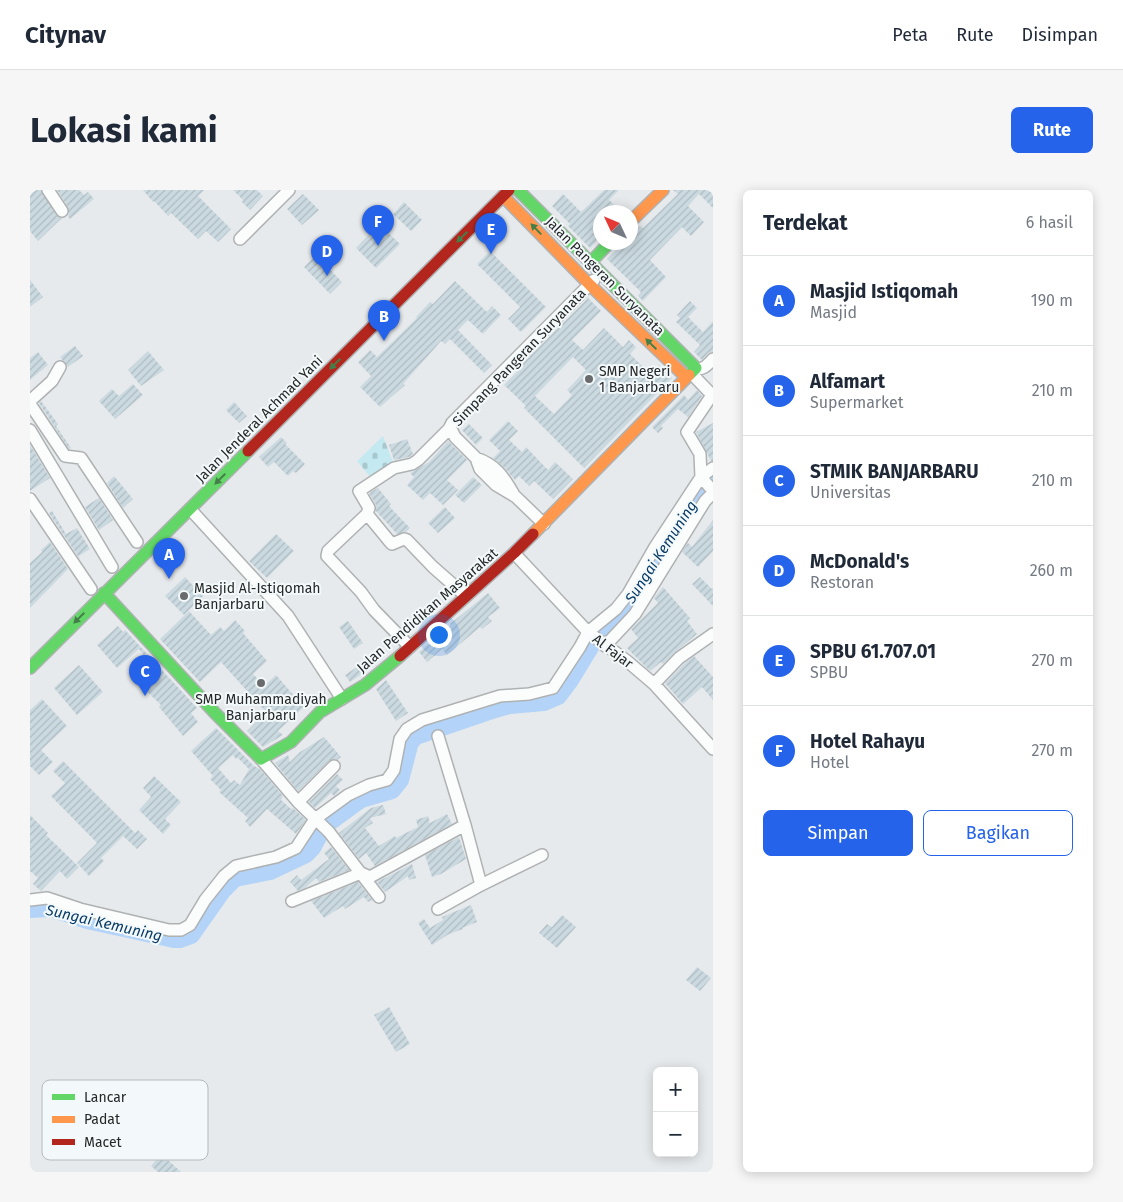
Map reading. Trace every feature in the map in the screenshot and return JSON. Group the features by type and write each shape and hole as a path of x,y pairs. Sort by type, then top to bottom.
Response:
{"main road":[{"name":"Jalan Pangeran Suryanata","path":"518,190 590,263 691,373"},
{"path":"638,214 663,190"},
{"name":"Jalan Pangeran Suryanata","path":"506,193 590,285 691,373"},
{"name":"Jalan Jenderal Achmad Yani","path":"30,668 506,193"},
{"path":"590,263 602,250"},
{"path":"340,341 349,350"},
{"name":"Jalan Pendidikan Masyarakat","path":"261,759 291,742 320,712 365,685 410,647 544,524 691,373"},
{"path":"270,411 280,420"},
{"path":"87,592 115,564"},
{"path":"104,593 215,713 261,759"}],"street":[{"path":"48,190 62,211"},
{"path":"240,239 289,190"},
{"name":"Simpang Pangeran Suryanata","path":"544,524 516,497 496,485 480,469 476,458 455,437 450,428 452,423 600,274"},
{"path":"603,644 635,614 712,491 702,478 700,454 687,432 712,395 691,373 703,368 713,359"},
{"path":"60,367 52,381 30,402 65,456 81,458 138,542"},
{"path":"410,647 374,610 361,592 327,556 328,551 367,514 369,508 358,491 394,468 412,464 418,460 450,428"},
{"path":"30,430 115,564"},
{"path":"30,900 47,898 160,928 181,930 190,925 205,900 224,876 236,866 276,857 296,848 316,819 348,795 369,785 387,780 394,770 400,739 407,729 422,720 500,696 529,694 553,688 589,633 616,609 628,594 655,547 702,478 713,468"},
{"path":"30,499 87,592"},
{"path":"190,509 288,616 342,698"},
{"path":"367,514 392,544 404,539 407,540 432,567 466,596"},
{"name":"Al Fajar","path":"514,553 589,633 627,660 654,684 713,749"},
{"path":"654,684 679,658 713,634"},
{"path":"438,736 481,885"},
{"path":"261,759 298,802 329,832 379,897"},
{"path":"298,802 334,766"},
{"path":"292,901 361,873 370,877 465,825"},
{"path":"438,909 542,855"}],"green space":[{"path":"383,436 394,465 371,478 357,461"}],"building":[{"path":"36,190 41,190 56,215 62,218 38,241 30,231 30,195"},
{"path":"57,190 79,190 84,195 88,192 94,199 70,219 68,207"},
{"path":"143,190 204,190 198,196 231,229 218,242 206,231 198,239 171,213 168,216"},
{"path":"233,190 257,190 263,196 250,210"},
{"path":"604,190 619,190 609,200 614,205 593,205 593,245 590,248 568,226 570,224 552,206 563,194 581,212"},
{"path":"673,190 713,190 713,208 699,194 688,206 704,222 691,236 682,227 650,260 666,277 643,301 638,296 641,292 607,259 616,250 638,250 638,228 640,226 643,228 678,194"},
{"path":"303,194 319,210 302,225 287,209"},
{"path":"404,202 422,220 411,231 393,214"},
{"path":"379,224 400,244 376,268 356,248"},
{"path":"490,251 546,307 521,332 508,319 520,307 477,264"},
{"path":"316,255 342,282 330,294 304,267"},
{"path":"30,280 43,297 30,307"},
{"path":"455,281 487,312 492,306 501,315 483,334 468,320 458,330 492,365 484,373 450,339 445,344 441,341 403,384 405,385 380,407 360,387 371,376 358,362 370,350 377,357 417,318 430,302 433,304"},
{"name":"SMP Negeri 1 Banjarbaru","path":"588,298 601,311 572,340 583,350 604,328 623,347 629,340 636,347 630,354 650,374 659,365 672,378 584,468 524,408 526,406 504,385 520,369 518,368","holes":["573,357 586,370 567,390 572,395 554,414 535,396"]},
{"path":"690,301 697,308 688,317 703,332 713,321 713,352 708,353 702,360 694,352 700,345 676,322 680,318 677,315"},
{"path":"75,346 83,356 68,367 60,357"},
{"path":"148,351 164,370 141,386 128,370"},
{"path":"38,352 48,365 30,380 30,358"},
{"path":"133,384 143,395 115,419 99,401 112,389 119,396"},
{"path":"697,390 702,396 688,417 678,409 661,426 663,428 658,433 652,427 684,395 688,400"},
{"path":"41,401 58,424 56,426 71,448 69,449 39,403"},
{"path":"234,402 247,416 239,423 226,410"},
{"path":"508,421 518,431 509,440 522,452 526,447 548,470 555,462 573,479 553,499 534,481 529,486 519,476 515,480 493,458 500,451 489,440"},
{"path":"713,423 713,461 711,461 696,432"},
{"path":"469,424 483,438 476,445 462,430"},
{"path":"281,437 287,443 285,444 305,464 296,473 293,471 288,476 274,462 268,467 259,457"},
{"path":"407,439 413,454 409,457 394,460 389,445"},
{"path":"448,441 467,460 447,480 458,490 443,505 430,493 423,500 407,485 414,477 410,473 429,462"},
{"path":"30,445 50,478 30,491"},
{"path":"114,476 133,499 123,508 107,483"},
{"path":"473,477 482,485 464,503 455,495"},
{"path":"378,488 391,504 389,506 410,528 406,532 397,534 376,511 376,505 369,493"},
{"path":"99,498 113,520 99,530 85,507"},
{"path":"445,507 455,518 438,533 428,523"},
{"path":"52,511 66,534 77,528 90,549 79,556 80,559 49,513"},
{"path":"713,520 713,551 698,567 682,552 688,543 692,547"},
{"path":"276,534 294,551 267,578 249,561"},
{"path":"50,542 68,569 30,608 30,563"},
{"name":"Masjid Al-Istiqomah Banjarbaru","path":"185,577 203,596 184,615 165,596"},
{"path":"700,577 713,588 713,606 692,584"},
{"path":"663,587 690,618 687,621 697,634 663,664 661,662 650,671 627,648 638,638 631,629 658,603 654,598"},
{"path":"488,593 500,608 488,617 492,621 482,629 480,627 447,655 442,649 427,662 419,652 428,644 430,645 450,624"},
{"name":"SMP Muhammadiyah Banjarbaru","path":"189,611 211,635 220,627 224,631 235,620 245,631 243,633 267,661 253,674 264,686 276,675 304,707 278,731 283,735 263,747 247,731 266,712 221,662 200,682 160,639"},
{"path":"348,621 363,643 354,649 339,627"},
{"path":"118,626 123,632 125,630 197,708 191,713 198,722 183,736 159,707 161,705 132,677 149,662 139,649 117,668 97,645"},
{"path":"694,656 713,677 713,700 702,687 683,704 665,683"},
{"path":"79,665 103,692 77,715 54,688"},
{"path":"360,665 365,672 350,682 345,675"},
{"path":"386,680 408,713 396,721 376,689"},
{"path":"42,699 67,726 41,750 53,762 39,775 30,766 30,710"},
{"path":"216,728 254,766 260,769 283,796 281,800 306,820 296,834 267,809 250,827 245,821 248,818 219,792 221,790 210,779 213,776 191,751","holes":["233,755 236,759 238,758 249,769 240,785 234,780 231,783 218,768"]},
{"path":"324,737 341,757 337,760 329,761 298,791 275,763 288,755 290,762 300,752"},
{"path":"63,761 135,833 138,830 147,839 137,849 123,836 101,858 104,861 89,876 77,863 97,843 51,796 65,783 53,771"},
{"path":"337,774 343,780 336,786 340,790 334,796 331,793 315,808 309,802"},
{"path":"154,776 181,802 165,819 171,825 163,834 139,810 151,797 143,788"},
{"path":"383,805 386,814 370,818 373,823 365,828 379,846 395,836 396,838 418,827 416,820 428,816 430,823 447,814 452,824 375,866 366,853 359,859 339,833 371,808"},
{"path":"30,815 48,833 46,835 79,867 67,879 60,871 41,891 33,884 38,878 30,871"},
{"path":"459,837 466,859 441,874 432,877 425,855"},
{"path":"331,847 349,870 319,882 316,878 305,888 298,891 290,882 297,875 301,880 329,859 324,853"},
{"path":"412,864 416,878 409,880 408,876 385,892 377,882"},
{"path":"358,882 372,900 368,902 364,897 345,909 343,906 324,918 311,901"},
{"path":"471,905 477,922 449,934 432,945 418,923 424,919 430,928 443,920 442,917"},
{"path":"562,915 576,927 557,948 539,933 547,924 552,927"},
{"path":"697,967 711,978 700,991 686,980"},
{"path":"389,1007 410,1044 396,1052 374,1015"},
{"path":"156,1160 168,1160 181,1172 158,1172 151,1166"}],"waterway":[{"name":"Sungai Kemuning","path":"30,909 51,908 87,920 174,939 191,935 222,891 235,878 270,871 306,854 328,823 361,799 392,790 400,780 410,742 416,736 495,709 510,705 544,702 558,696 595,639 633,599 676,527 705,484 713,478"}],"traffic: fast":[{"path":"518,190 696,368 689,375"},
{"path":"590,263 602,250"},
{"path":"30,668 248,451"},
{"path":"104,593 215,713 261,759 291,742 320,712 365,685 400,656"}],"traffic: slow":[{"path":"638,214 663,190"},
{"path":"503,196 590,285 686,377"},
{"path":"533,534 689,375"}],"traffic: jam":[{"path":"248,451 509,190"},
{"path":"400,656 533,534"}],"place":[{"name":"Hotel Rahayu","path":"378,246"},
{"name":"SPBU 61.707.01","path":"491,254"},
{"name":"McDonald's","path":"327,276"},
{"name":"Alfamart","path":"384,341"},
{"name":"SMP Negeri 1 Banjarbaru","path":"589,379"},
{"name":"Masjid Istiqomah","path":"169,579"},
{"name":"Masjid Al-Istiqomah Banjarbaru","path":"184,596"},
{"name":"SMP Muhammadiyah Banjarbaru","path":"261,683"},
{"name":"STMIK BANJARBARU","path":"145,696"}]}
